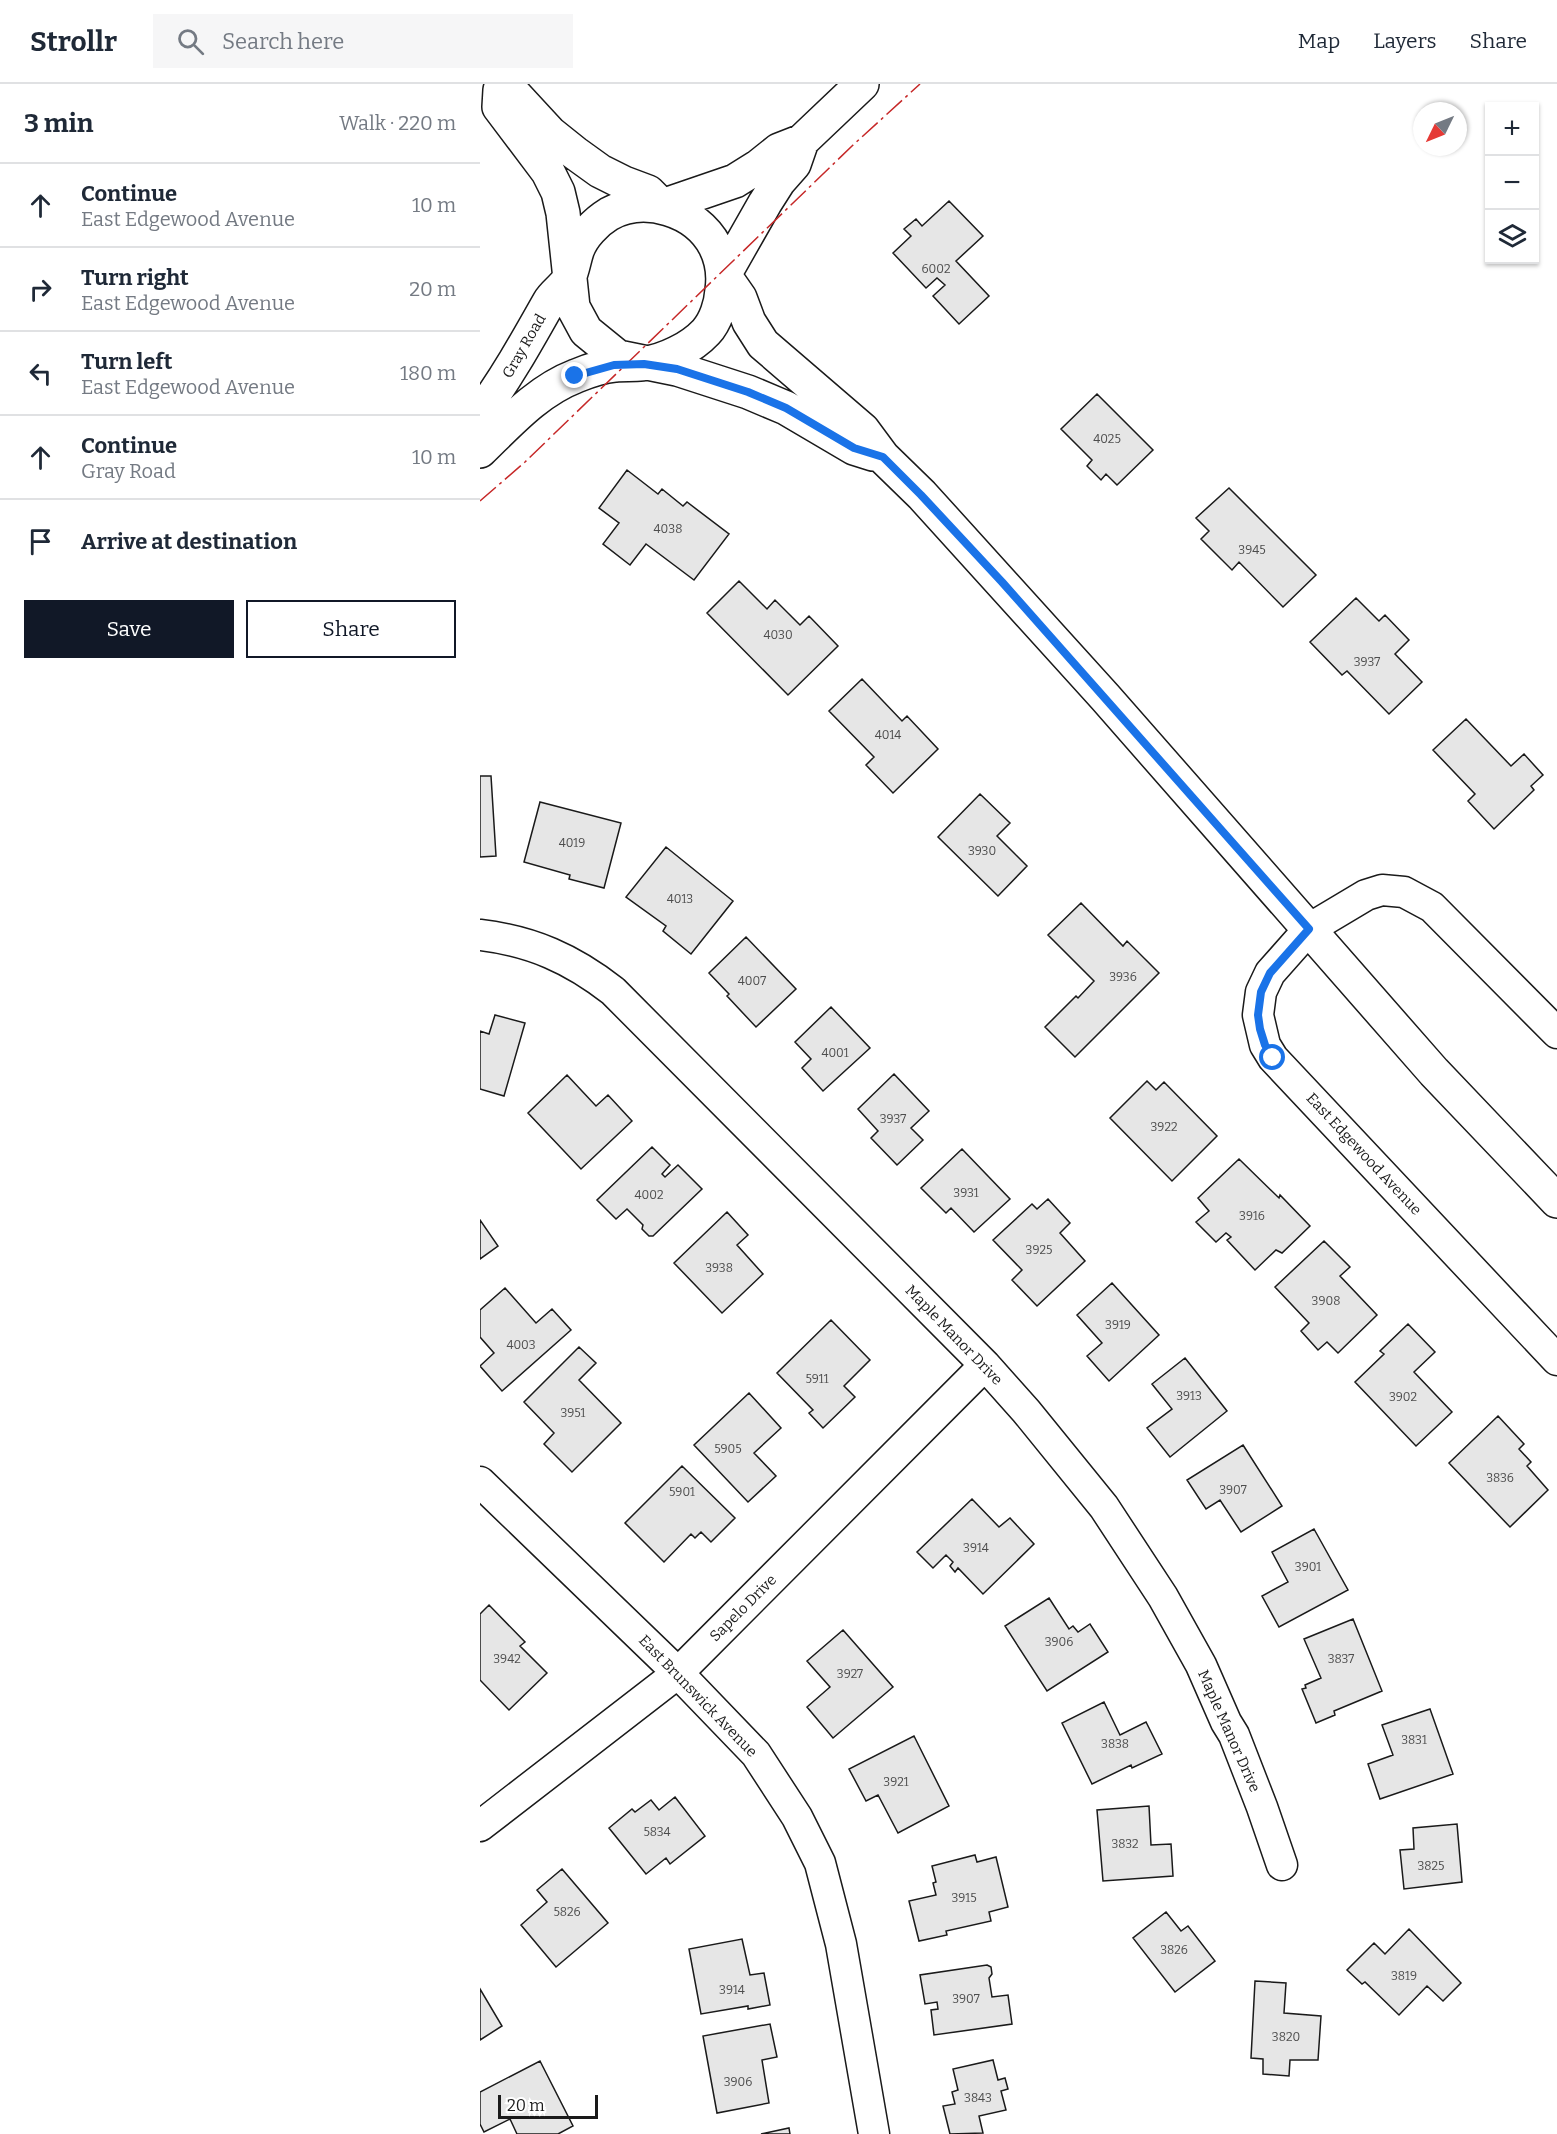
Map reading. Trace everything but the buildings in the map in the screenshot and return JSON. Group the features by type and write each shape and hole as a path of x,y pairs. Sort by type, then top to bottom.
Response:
{"main road":[{"path":"569,279 578,248 589,231 610,214 635,206 662,206 735,181 779,150 802,141 862,84"},
{"path":"883,457 854,448 786,408 748,392 698,375 618,357 586,331 573,307 563,213 558,192 548,172 499,106 497,87 514,94 550,133 575,153 608,175 648,192 662,206 689,218 704,231 716,247 724,275 740,298 748,322 763,344 863,430 883,457 1002,582 1434,1072 1557,1201"},
{"path":"480,451 533,401 552,388 575,376 598,369 614,365 644,364 687,349 708,330 721,304 724,275 778,181 794,164 802,141"},
{"name":"Gray Road","path":"480,414 520,357 551,299 569,279"}],"street":[{"name":"East Edgewood Avenue","path":"1557,1033 1432,907 1404,892 1382,890 1366,895 1309,929 1270,973 1261,992 1258,1015 1265,1045 1273,1058 1557,1360"},
{"name":"Maple Manor Drive","path":"480,935 533,945 588,972 612,991 985,1365 1026,1411 1104,1507 1163,1597 1201,1665 1234,1735 1282,1865"},
{"name":"Sapelo Drive","path":"480,1826 678,1673 985,1365"},
{"name":"East Brunswick Avenue","path":"480,1482 678,1673 756,1754 796,1817 820,1863 841,1944 874,2134"}],"power":[{"path":"480,501 525,462 852,146 920,84"}],"route":[{"path":"575,376 614,365 644,364 677,369 709,378 786,408 854,448 883,457 1002,582 1309,929 1270,973 1261,992 1258,1015 1260,1029 1265,1045 1273,1058"}]}
